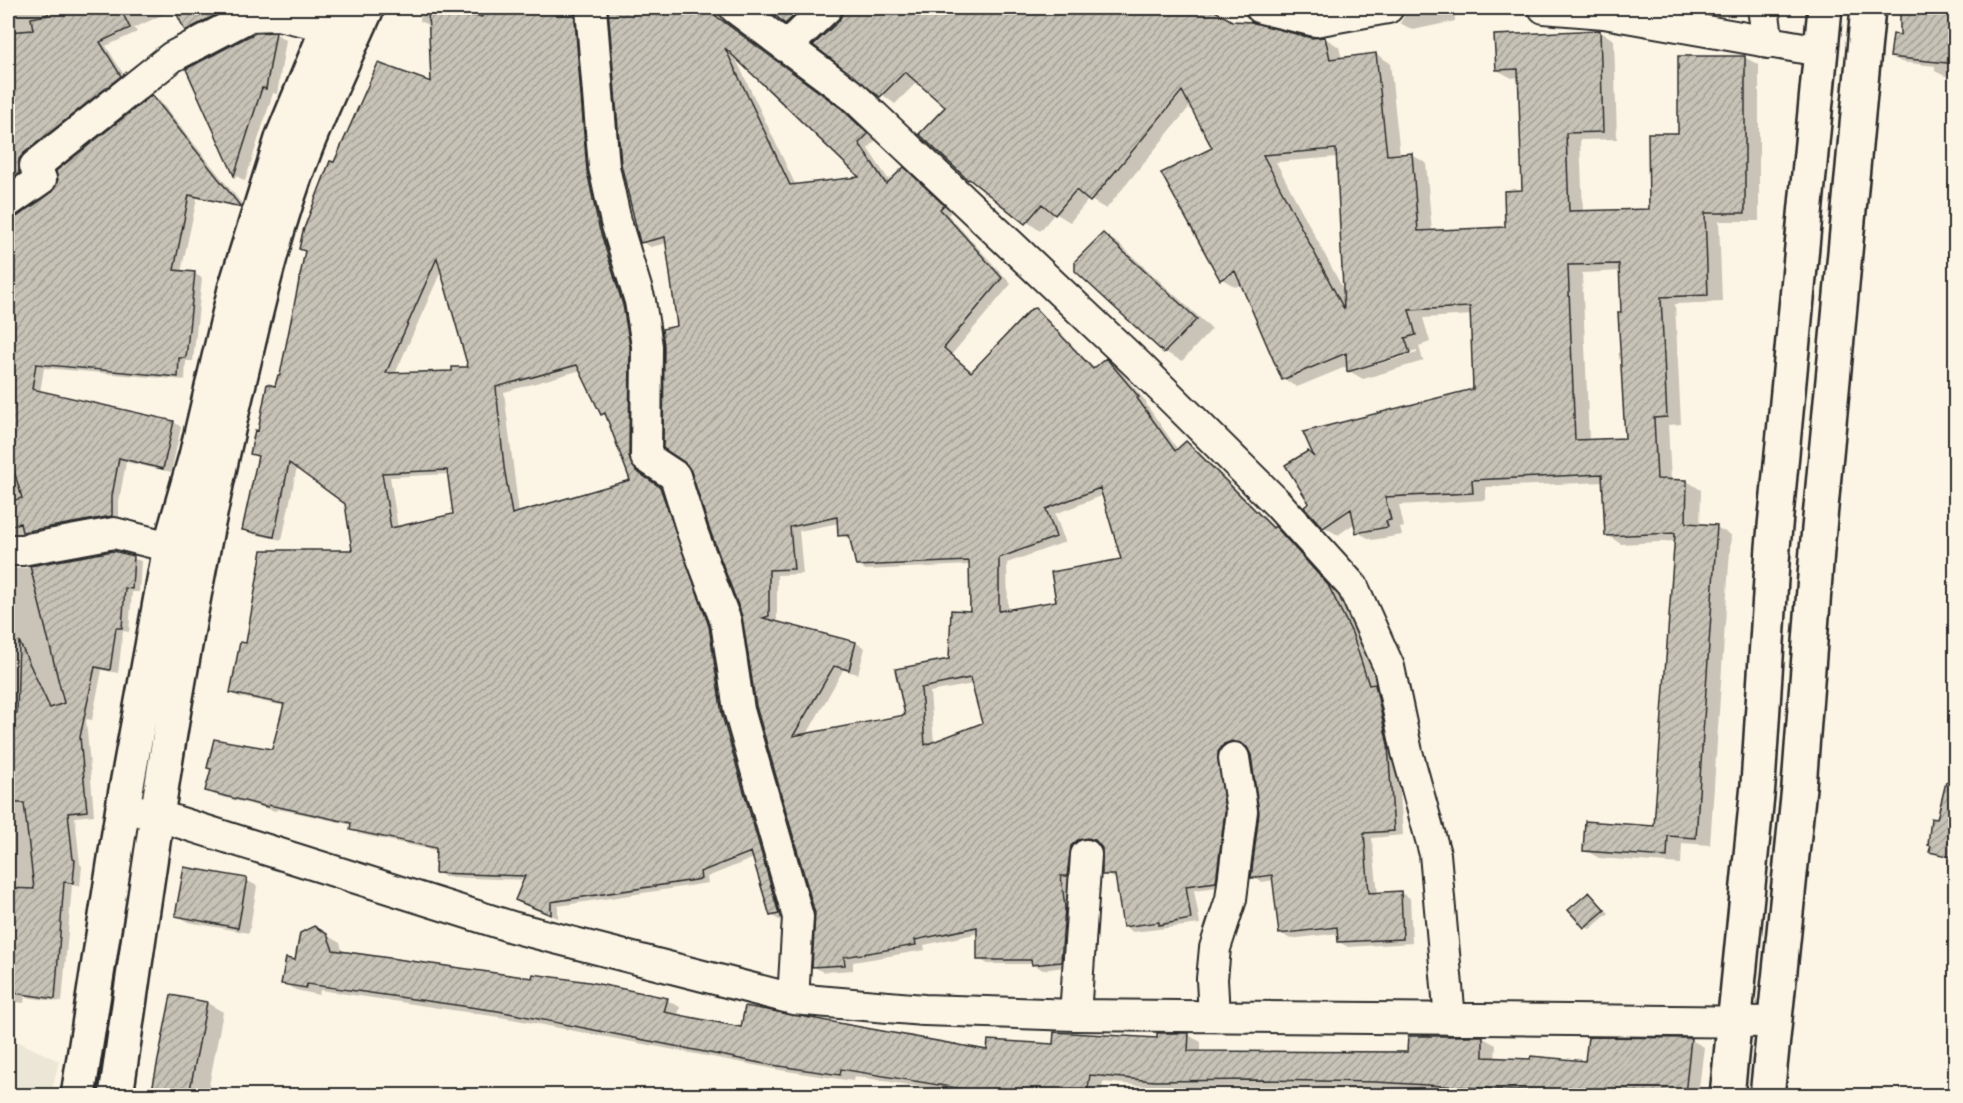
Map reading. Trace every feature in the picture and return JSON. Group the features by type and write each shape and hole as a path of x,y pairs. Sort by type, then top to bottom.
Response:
{"main road":[{"path":"116,1095 156,815 203,540 263,284 303,153 367,8"},
{"path":"1727,1095 1758,784 1773,547 1824,8"},
{"path":"1767,1095 1799,787 1817,550 1868,8"},
{"path":"78,1095 123,807 170,547 196,456 235,289 283,136 332,17"}],"street":[{"path":"591,8 604,167 616,222 640,301 646,346 646,458 675,476 693,534 726,622 739,710 798,917 793,999"},
{"path":"735,8 853,96 1137,364 1277,503 1353,587 1389,666 1407,752 1435,854 1450,1018"},
{"path":"786,47 827,8"},
{"path":"1261,8 1315,21 1388,8"},
{"path":"1544,8 1600,10 1820,51"},
{"path":"1763,8 1768,43"},
{"path":"8,201 41,179 35,166 172,57 250,16 332,17"},
{"path":"8,550 21,550 114,533 170,547"},
{"path":"1214,1016 1212,979 1215,948 1231,899 1242,811 1234,758"},
{"path":"123,807 156,815 512,927 793,999 924,1010 1075,1015 1773,1022"},
{"path":"1075,1015 1086,855"}],"shaded area":[{"path":"8,1037 59,1061 51,1095 8,1095"}],"building":[{"path":"47,8 120,8 130,28 100,42 121,76 24,153 19,159 19,173 8,181 8,32 33,30 31,18 48,15"},
{"path":"174,8 229,8 185,31"},
{"path":"482,8 574,8 587,171 599,227 623,305 630,347 629,457 636,471 660,487 709,626 722,715 779,914 770,916 751,852 700,872 701,879 551,902 551,915 515,900 525,876 435,873 436,848 350,830 351,823 269,805 268,807 205,791 211,769 207,768 214,739 272,749 284,704 230,693 240,642 246,643 262,550 352,550 345,504 289,463 274,537 242,530 258,456 250,454 255,430 258,431 267,384 275,386 278,375 280,375 305,251 299,249 303,231 330,161 334,162 378,63 431,82 428,10 482,17","holes":["437,258 468,367 452,367 452,371 386,373","577,365 601,415 605,413 630,480 512,514 504,467 496,387","447,470 453,514 391,528 382,473"]},
{"path":"608,8 705,8 842,109 868,134 859,143 886,184 904,167 944,205 940,209 1002,278 944,348 971,372 1031,309 1035,308 1093,369 1106,358 1139,397 1137,398 1175,451 1186,441 1273,528 1275,526 1328,585 1352,633 1369,685 1375,684 1388,745 1394,831 1364,833 1369,893 1401,891 1403,939 1338,942 1337,927 1279,934 1272,875 1251,878 1259,813 1251,755 1247,747 1232,741 1224,744 1218,752 1225,811 1216,882 1186,886 1191,919 1159,925 1159,922 1123,927 1115,875 1102,875 1102,848 1095,840 1087,838 1078,840 1071,846 1067,876 1061,876 1065,907 1061,962 1032,965 1031,960 977,960 977,927 915,940 916,945 844,957 845,965 812,967 815,913 756,706 742,616 709,528 691,471 684,462 663,448 664,346 662,329 677,326 665,237 640,243 621,164","holes":["725,48 859,177 790,185","1100,488 1121,559 1051,572 1056,601 999,611 999,558 1056,537 1046,509","837,517 838,536 849,535 856,566 969,561 970,611 951,610 949,659 895,669 905,715 793,736 834,666 849,670 856,642 763,618 769,616 769,570 794,569 790,527","970,678 982,723 925,745 921,688"]},
{"path":"767,8 802,8 785,24"},
{"path":"844,8 1210,8 1232,21 1251,22 1311,38 1325,37 1330,59 1376,53 1387,155 1412,153 1418,231 1505,227 1504,191 1522,190 1518,69 1496,70 1494,35 1600,30 1603,132 1566,133 1569,211 1649,209 1648,133 1678,133 1678,56 1745,56 1745,213 1705,213 1708,295 1661,297 1667,417 1654,418 1657,479 1687,480 1686,523 1717,525 1696,838 1668,836 1667,857 1583,851 1585,821 1654,826 1675,533 1605,536 1602,474 1472,480 1473,493 1385,497 1391,520 1386,521 1388,527 1356,533 1351,509 1323,528 1304,507 1309,503 1285,465 1308,451 1314,457 1303,432 1473,389 1470,307 1409,310 1416,335 1405,338 1410,353 1347,372 1346,353 1282,380 1235,271 1220,280 1161,173 1212,148 1182,91 1090,202 1076,190 1055,215 1042,204 1025,224 968,180 919,134 945,107 905,72 880,97 813,45 839,21","holes":["1336,149 1344,309 1263,155","1619,264 1621,312 1618,312 1625,438 1575,440 1568,265"]},
{"path":"1900,8 1954,8 1956,64 1890,57 1893,34 1900,35"},
{"path":"276,32 266,89 262,88 234,176 186,69 255,33"},
{"path":"152,95 241,207 189,195 174,270 195,272 186,358 179,358 178,377 36,364 32,389 174,421 163,469 119,458 112,496 112,516 22,532 20,523 8,527 8,502 22,498 12,464 15,463 8,421 8,219 18,216 51,193 58,180 56,171"},
{"path":"1103,233 1197,319 1164,353 1075,271 1075,261"},
{"path":"113,551 134,556 132,589 125,588 122,628 116,628 110,670 95,667 80,737 87,811 68,813 73,859 75,860 73,883 64,882 55,999 8,992 8,888 34,889 24,803 8,803 8,715 17,713 19,641 50,708 64,703 30,566"},
{"path":"1946,782 1956,783 1956,858 1929,852 1931,846 1928,845 1931,818 1937,819"},
{"path":"184,867 247,878 238,928 175,916"},
{"path":"1589,892 1605,910 1584,928 1568,910"},
{"path":"314,926 327,934 333,950 532,978 533,974 589,982 668,998 664,1012 741,1027 745,1006 987,1050 988,1040 1053,1044 1054,1032 1157,1038 1157,1033 1189,1033 1188,1051 1407,1052 1408,1036 1483,1036 1483,1057 1530,1059 1531,1056 1585,1061 1588,1037 1691,1038 1685,1095 1613,1091 1511,1090 1376,1082 1154,1081 1090,1075 1087,1095 981,1095 982,1092 841,1069 840,1075 765,1064 498,1011 307,984 306,988 281,984 286,958 295,960 300,933"},
{"path":"171,995 207,1002 189,1095 151,1095"}]}
